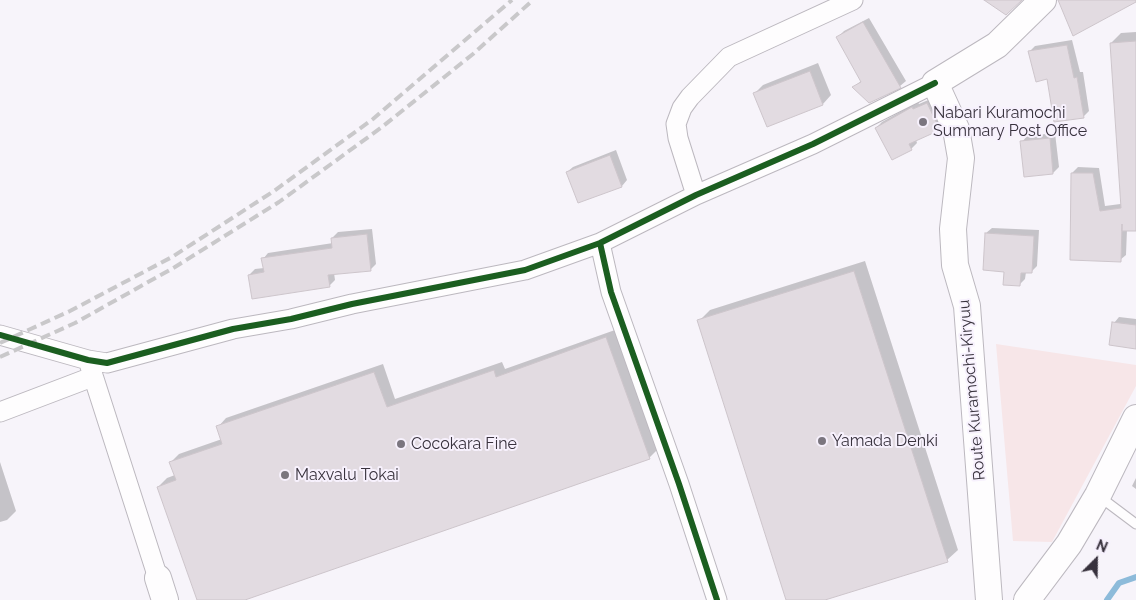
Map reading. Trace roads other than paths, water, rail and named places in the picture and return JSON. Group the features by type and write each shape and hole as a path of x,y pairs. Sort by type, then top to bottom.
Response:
{"main road":[{"path":"935,83 997,45 1043,0"},
{"name":"Route Kuramochi-Kiryuu","path":"935,83 956,129 961,158 953,229 956,265 967,306 990,600"},
{"path":"1027,600 1070,544 1098,495 1136,418"}],"street":[{"path":"696,195 678,138 676,124 682,108 690,97 729,57 853,0"},
{"path":"0,412 90,369 107,363 233,329 291,319 352,304 525,270 600,242 696,195 812,144 935,83"},
{"path":"600,242 611,292 679,484 717,600"},
{"path":"0,335 90,369"},
{"path":"90,369 161,589"}],"lane":[{"path":"1098,495 1136,524"}],"waterway":[{"path":"1107,600 1119,583 1136,577"}],"railway":[{"path":"0,343 70,311 172,257 274,191 373,119 512,0"},
{"path":"0,357 75,323 175,267 279,202 382,127 473,54 533,0"}],"place":[{"name":"Nabari Kuramochi Summary Post Office","path":"923,122"},
{"name":"Yamada Denki","path":"822,441"},
{"name":"Cocokara Fine","path":"401,444"},
{"name":"Maxvalu Tokai","path":"285,475"}]}
